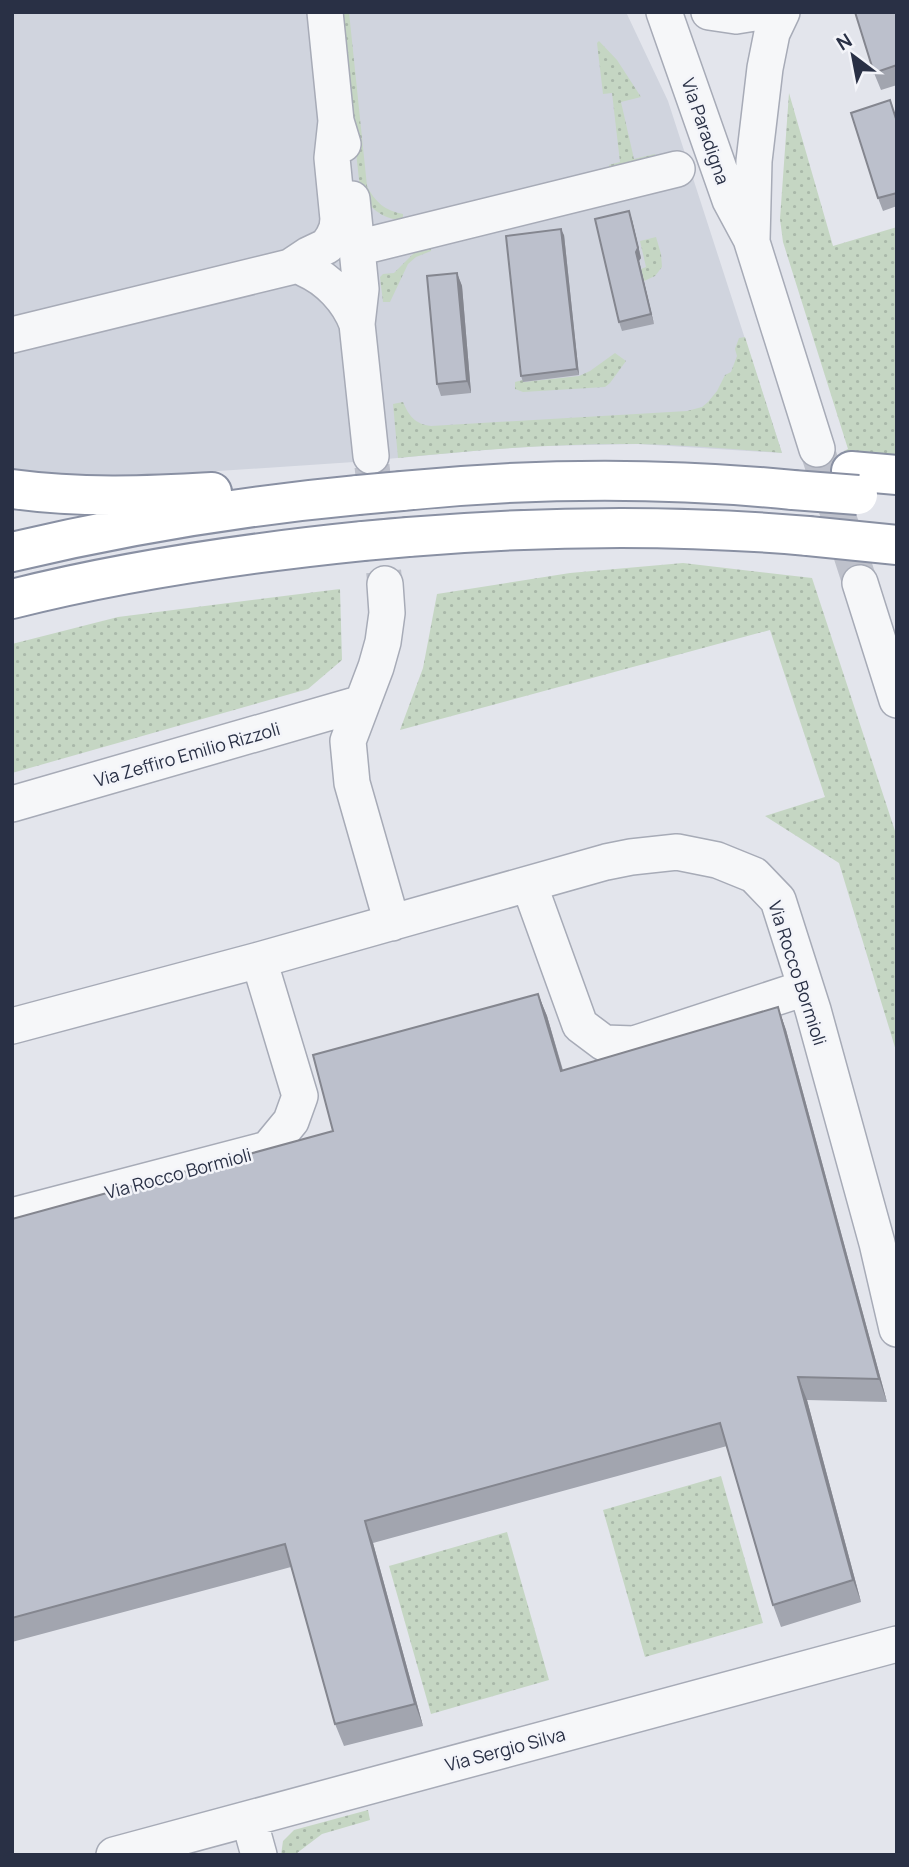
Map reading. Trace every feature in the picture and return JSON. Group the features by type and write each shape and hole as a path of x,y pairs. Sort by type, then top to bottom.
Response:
{"highway":[{"path":"12,552 120,529 221,512 374,493 570,482 704,483 799,469 854,483 897,500"},
{"path":"854,483 897,475"},
{"path":"12,489 69,495 174,494 271,488 374,493"},
{"path":"12,599 170,566 281,550 495,530 692,528 897,545"}],"street":[{"path":"325,12 336,121 347,156 358,253 361,289 357,324 371,456"},
{"name":"Via Paradigna","path":"664,12 730,200 753,247"},
{"path":"709,12 736,16 761,12"},
{"name":"Via Paradigna","path":"782,12 772,33 761,101 754,161 751,231 799,469"},
{"path":"297,268 308,255 327,246 337,228 332,158 336,121"},
{"path":"12,335 297,268 310,270 358,253 677,169"},
{"path":"297,268 318,276 337,291 357,324"},
{"path":"860,583 897,700"},
{"path":"385,584 387,613 383,642 348,741 352,783 392,923"},
{"name":"Via Zeffiro Emilio Rizzoli","path":"12,804 362,704"},
{"name":"Via Rocco Bormioli","path":"12,1026 631,857 677,852 717,860 754,875 778,900 813,1010 877,1243 897,1329"},
{"path":"529,884 580,1025 604,1043 634,1044 804,988"},
{"name":"Via Rocco Bormioli","path":"12,1216 268,1149 291,1121 300,1096 259,960"},
{"name":"Via Sergio Silva","path":"114,1855 897,1644"},
{"path":"250,1818 259,1855"}],"shaded area":[{"path":"12,12 626,12 668,101 782,453 638,444 542,446 113,478 12,473"}],"green space":[{"path":"341,12 349,12 367,186 381,205 403,214 403,220 382,215 367,202 360,189"},
{"path":"599,41 617,60 641,97 621,102 634,159 655,154 656,160 610,172 609,165 620,162 612,93 603,94 597,43"},
{"path":"789,93 833,246 897,227 897,462 846,458 844,451 848,449 783,242 780,219"},
{"path":"656,237 662,267 655,276 644,281 641,269 646,267 640,241"},
{"path":"431,247 431,251 416,257 408,264 390,302 383,302 380,277 394,273 414,253 414,249"},
{"path":"745,337 782,453 674,445 608,444 398,458 393,404 403,402 413,418 431,426 687,411 702,407 717,391 725,375 731,372 737,356 735,349 739,338"},
{"path":"615,353 626,361 605,387 523,392 515,389 515,382 523,380 579,376"},
{"path":"683,563 812,578 897,837 897,1054 839,863 765,816 825,797 770,630 400,730 423,668 437,594 570,573"},
{"path":"340,589 342,660 308,689 12,773 12,644 118,617"},
{"path":"721,1476 763,1623 645,1657 603,1510"},
{"path":"507,1532 549,1680 431,1714 389,1566"},
{"path":"368,1810 370,1820 322,1834 297,1853 281,1855 283,1841 294,1830"}],"building":[{"path":"855,12 897,12 897,65 874,73"},
{"path":"890,100 897,122 897,193 878,198 851,113"},
{"path":"629,211 651,314 619,322 595,219"},
{"path":"561,229 577,369 521,376 506,236"},
{"path":"457,273 467,381 437,384 427,276"},
{"path":"538,994 561,1071 778,1007 879,1379 798,1377 853,1580 773,1605 720,1423 365,1521 415,1704 335,1724 285,1544 12,1618 12,1219 333,1131 313,1055"}],"tunnel":[{"path":"817,449 860,583"},
{"path":"372,466 385,584"}]}
